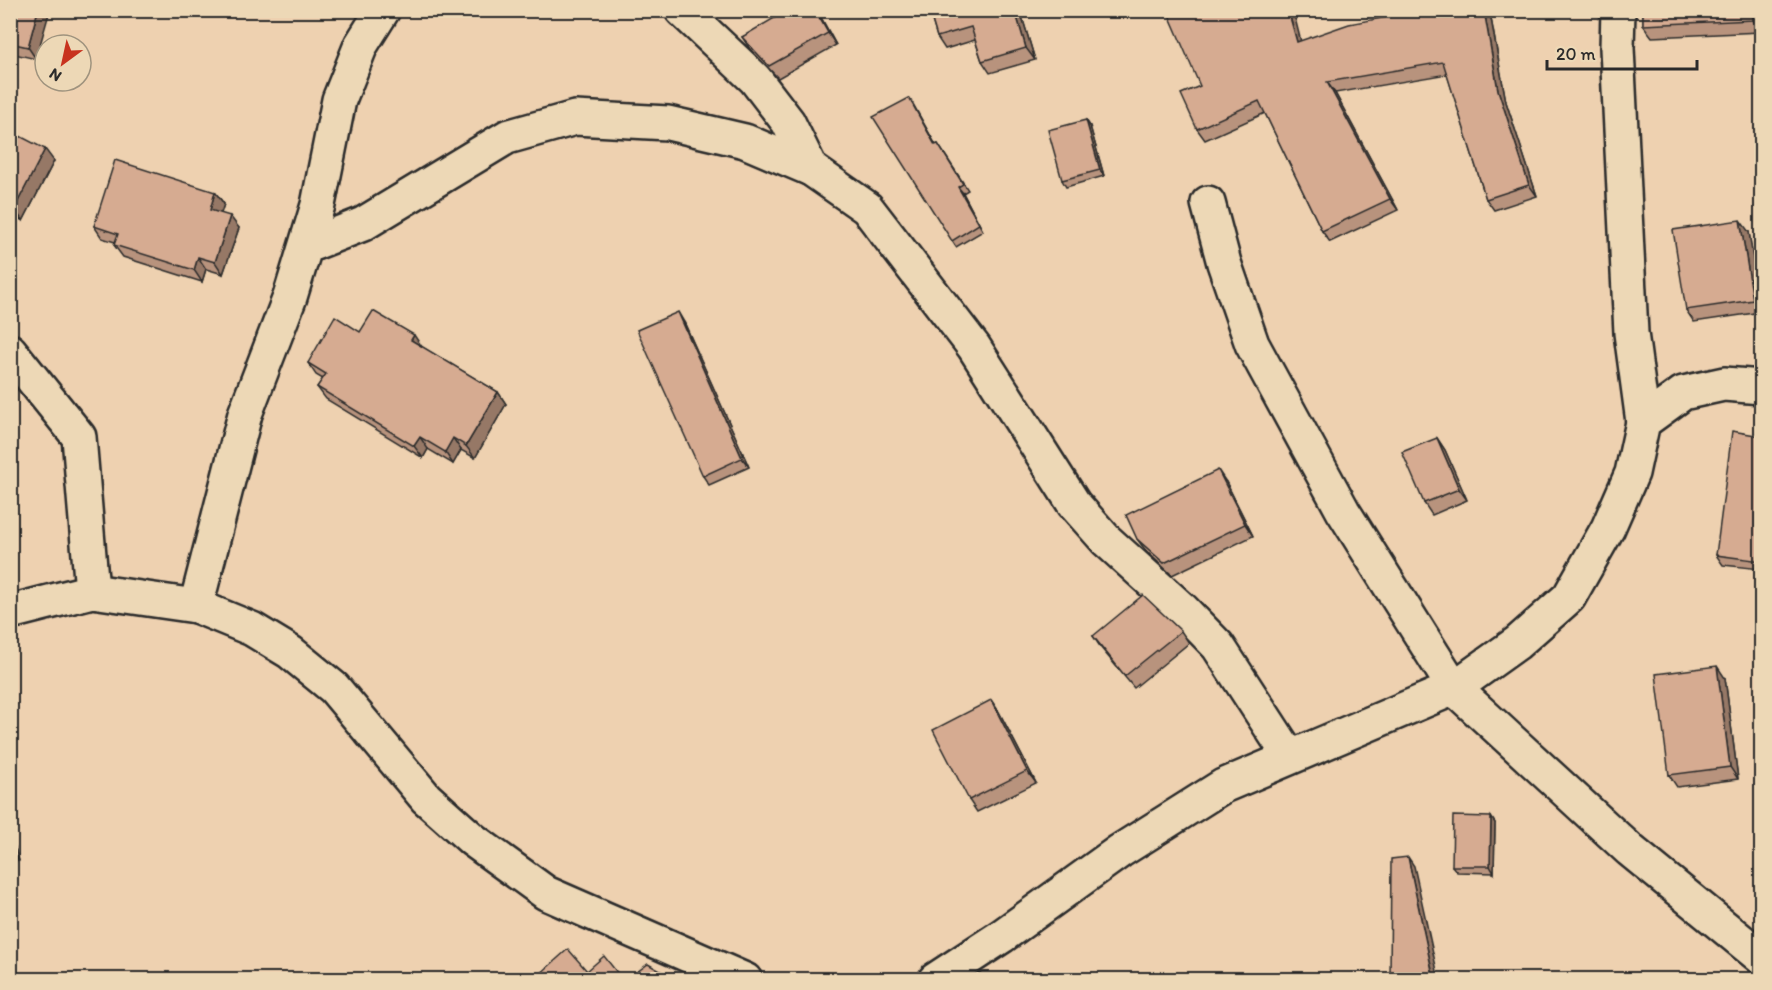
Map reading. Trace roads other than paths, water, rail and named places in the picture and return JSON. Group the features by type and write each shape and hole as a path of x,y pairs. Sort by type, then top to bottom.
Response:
{"street":[{"path":"196,606 245,414 307,246 318,205 339,100 349,70 361,45 383,10"},
{"path":"682,10 755,79 788,122 811,169"},
{"path":"935,980 1002,936 1120,852 1223,786 1454,688 1517,643 1569,597 1608,528 1632,473 1643,422 1631,333 1617,48 1618,10"},
{"path":"307,246 363,224 507,136 575,118 668,123 745,141 811,169 867,208 974,347 1074,504 1106,540 1183,610 1218,646 1290,758"},
{"path":"1208,203 1224,263 1252,344 1343,511 1454,688 1630,850 1761,958"},
{"path":"10,351 79,437 92,591"},
{"path":"1643,422 1683,393 1724,384 1761,387"},
{"path":"10,612 92,591 196,606 252,629 290,652 334,688 426,798 473,840 546,892 746,980"}]}
